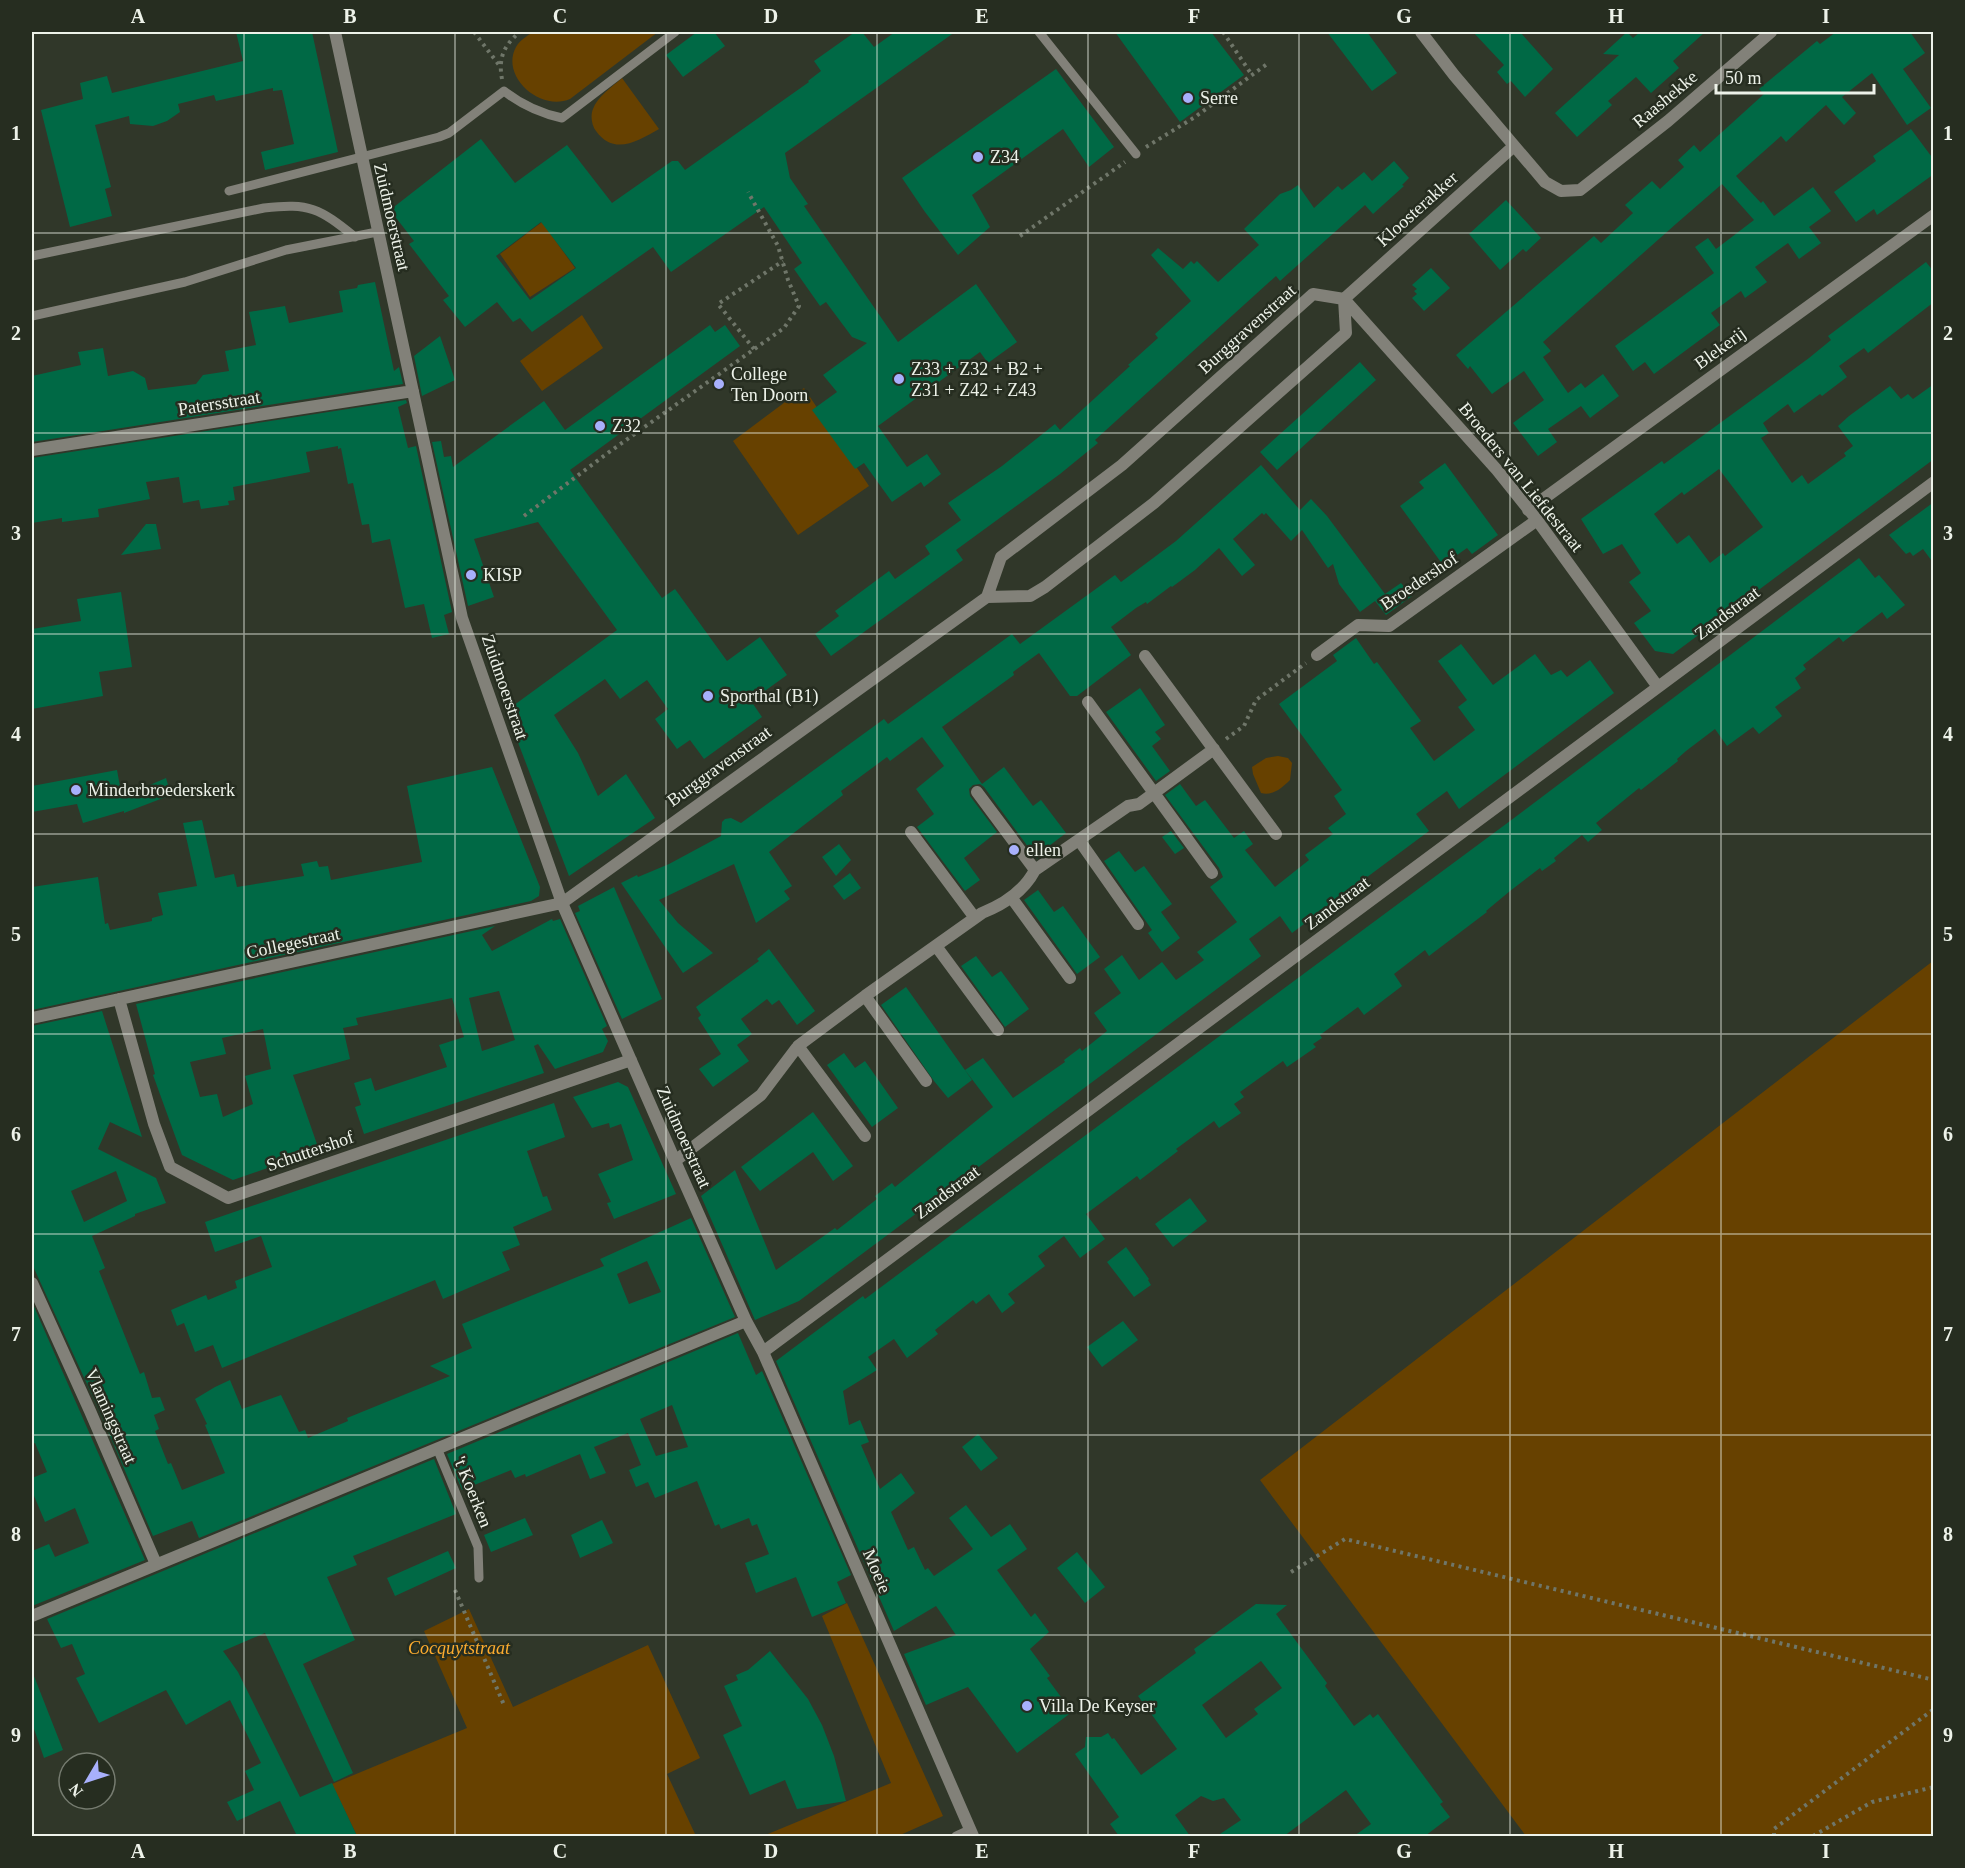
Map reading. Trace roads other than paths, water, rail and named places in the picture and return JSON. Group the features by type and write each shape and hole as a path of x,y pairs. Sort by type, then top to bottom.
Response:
{"street":[{"name":"Zuidmoerstraat","path":"335,32 462,618 562,903 746,1321"},
{"path":"1421,32 1514,146"},
{"name":"Raashekke","path":"1514,146 1545,182 1561,191 1580,190 1668,122 1771,32"},
{"name":"Kloosterakker","path":"1344,299 1514,146"},
{"name":"Blekerij","path":"1528,510 1934,215"},
{"name":"Burggravenstraat","path":"562,903 987,597 1001,558 1122,465 1312,294 1344,299"},
{"path":"987,597 1030,596 1154,503 1346,333 1344,299"},
{"name":"Broeders van Liefdestraat","path":"1344,299 1497,470 1537,520 1658,687"},
{"name":"Patersstraat","path":"32,450 413,391"},
{"name":"Zandstraat","path":"763,1352 1934,482"},
{"name":"Broedershof","path":"1317,655 1358,625 1389,626 1537,520"},
{"path":"1145,656 1276,834"},
{"path":"1088,702 1212,873"},
{"path":"675,1161 761,1095 798,1046 936,945 1028,885 1035,870 1128,806 1139,804 1214,749"},
{"path":"977,792 1035,870"},
{"path":"911,832 975,918"},
{"path":"1079,840 1138,924"},
{"path":"1011,897 1070,978"},
{"name":"Collegestraat","path":"32,1018 562,903"},
{"path":"936,945 998,1030"},
{"path":"865,996 926,1081"},
{"name":"Schuttershof","path":"119,999 154,1124 170,1167 228,1198 631,1060"},
{"path":"798,1046 865,1136"},
{"name":"Vlamingstraat","path":"32,1283 156,1564"},
{"path":"32,1616 746,1321"},
{"name":"Moeie","path":"746,1321 763,1352 971,1833"}],"lane":[{"path":"229,191 449,133 504,91 522,105 545,115 562,118 675,32"},
{"path":"1039,32 1136,154"},
{"path":"32,256 264,208 293,205 314,209 335,221 355,237"},
{"path":"32,316 185,282 286,250 377,232"},
{"name":"'t Koerken","path":"438,1448 478,1547 479,1578"},
{"path":"956,1836 971,1833"}],"place":[{"name":"Serre","path":"1188,98"},
{"name":"Z34","path":"978,157"},
{"name":"Z33 + Z32 + B2 + Z31 + Z42 + Z43","path":"899,379"},
{"name":"College Ten Doorn","path":"719,384"},
{"name":"Z32","path":"600,426"},
{"name":"KISP","path":"471,575"},
{"name":"Sporthal (B1)","path":"708,696"},
{"name":"Minderbroederskerk","path":"76,790"},
{"name":"ellen","path":"1014,850"},
{"name":"Villa De Keyser","path":"1027,1706"}],"park label":[{"name":"Cocquytstraat","path":"459,1648"}]}
